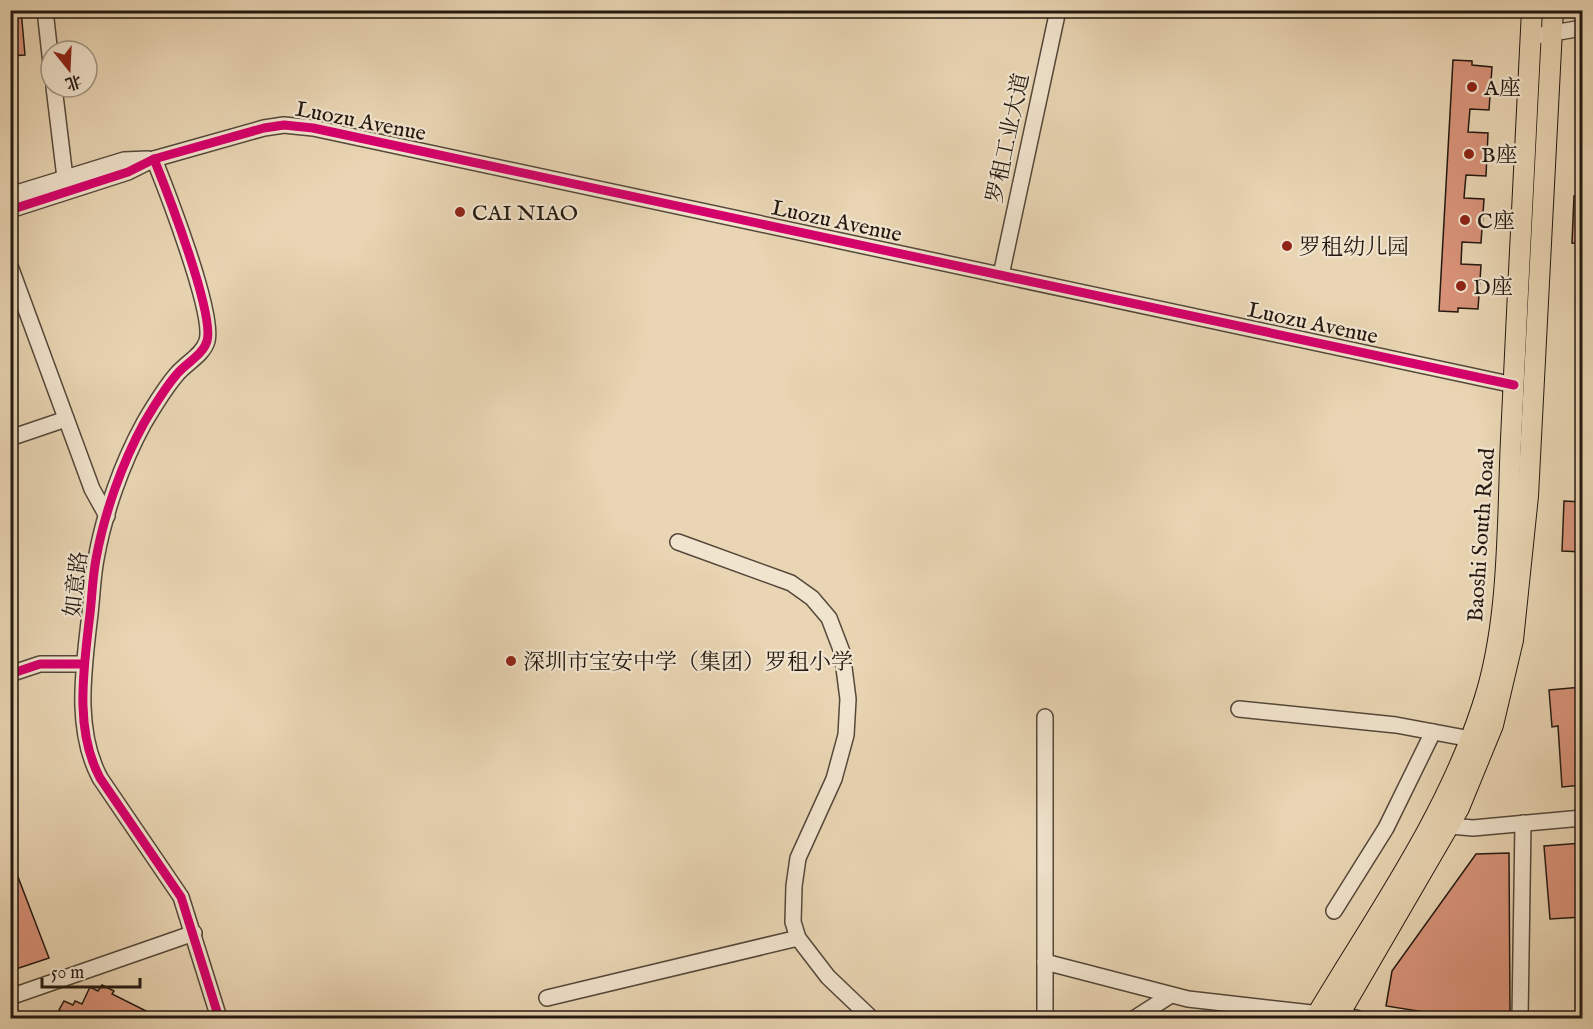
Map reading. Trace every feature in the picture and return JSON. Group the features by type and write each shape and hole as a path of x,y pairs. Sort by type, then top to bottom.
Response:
{"main road":[{"name":"Baoshi South Road","path":"1316,1016 1430,830 1471,739 1483,704 1497,638 1506,541 1532,10"},
{"name":"Baoshi South Road","path":"1344,1018 1450,826 1493,725 1518,607 1530,472 1553,10"}],"street":[{"path":"45,10 48,39"},
{"name":"罗租工业大道","path":"1001,275 1058,10"},
{"path":"1530,37 1582,28"},
{"path":"55,99 66,185"},
{"name":"Luozu Avenue","path":"66,185 124,160 154,159 264,128 284,125 313,128 1514,385"},
{"name":"如意路","path":"154,159 186,248 205,315 207,340 203,349 160,396 137,435 107,516 96,559 84,664 84,721 92,762 112,797 174,885 186,909 219,1018"},
{"path":"10,195 66,185"},
{"path":"10,210 66,185"},
{"path":"10,266 92,489 107,516"},
{"path":"10,438 66,419"},
{"path":"678,542 790,583 812,598 829,618 842,652 848,699 846,735 834,778 798,858 794,885 793,922 798,938 828,977 871,1018"},
{"path":"10,674 40,664 84,664"},
{"path":"1239,709 1396,724 1471,739"},
{"path":"1045,717 1046,1018"},
{"path":"1334,911 1386,828 1433,732"},
{"path":"1450,826 1473,828 1582,818"},
{"path":"1520,1018 1523,823"},
{"path":"10,997 194,933"},
{"path":"547,998 798,938"},
{"path":"1045,962 1171,996 1344,1018"},
{"path":"1135,1018 1171,996"}],"building":[{"path":"10,10 21,10 25,55 10,56"},
{"path":"1453,60 1472,61 1472,65 1492,67 1489,110 1470,109 1468,132 1488,133 1486,176 1466,175 1464,198 1484,199 1481,243 1462,242 1461,264 1481,265 1478,309 1458,308 1458,312 1439,311"},
{"path":"1574,196 1582,196 1582,244 1572,243"},
{"path":"1564,501 1582,502 1582,552 1562,551"},
{"path":"1582,687 1582,785 1562,787 1558,726 1552,727 1549,690"},
{"path":"1582,843 1582,917 1550,919 1544,846"},
{"path":"1509,853 1510,1014 1443,1015 1386,1006 1392,971 1476,854"},
{"path":"10,856 49,958 10,971"},
{"path":"102,985 114,991 112,994 160,1018 67,1018 69,1015 59,1010 64,1001 73,1005 75,1001 82,1004 90,987 98,991"}],"cycle path":[{"path":"10,210 128,172 154,159 264,128 284,125 313,128 1514,385"},
{"path":"154,159 197,279 208,327 207,341 202,351 181,370 159,398 128,455 109,507 99,542 94,575 83,682 84,722 92,760 100,778 181,897 219,1018"},
{"path":"10,674 40,664 84,664"}],"place":[{"name":"A座","path":"1472,87"},
{"name":"B座","path":"1469,154"},
{"name":"CAI NIAO","path":"460,212"},
{"name":"C座","path":"1465,220"},
{"name":"罗租幼儿园","path":"1287,246"},
{"name":"D座","path":"1461,286"},
{"name":"深圳市宝安中学（集团）罗租小学","path":"511,661"}]}
